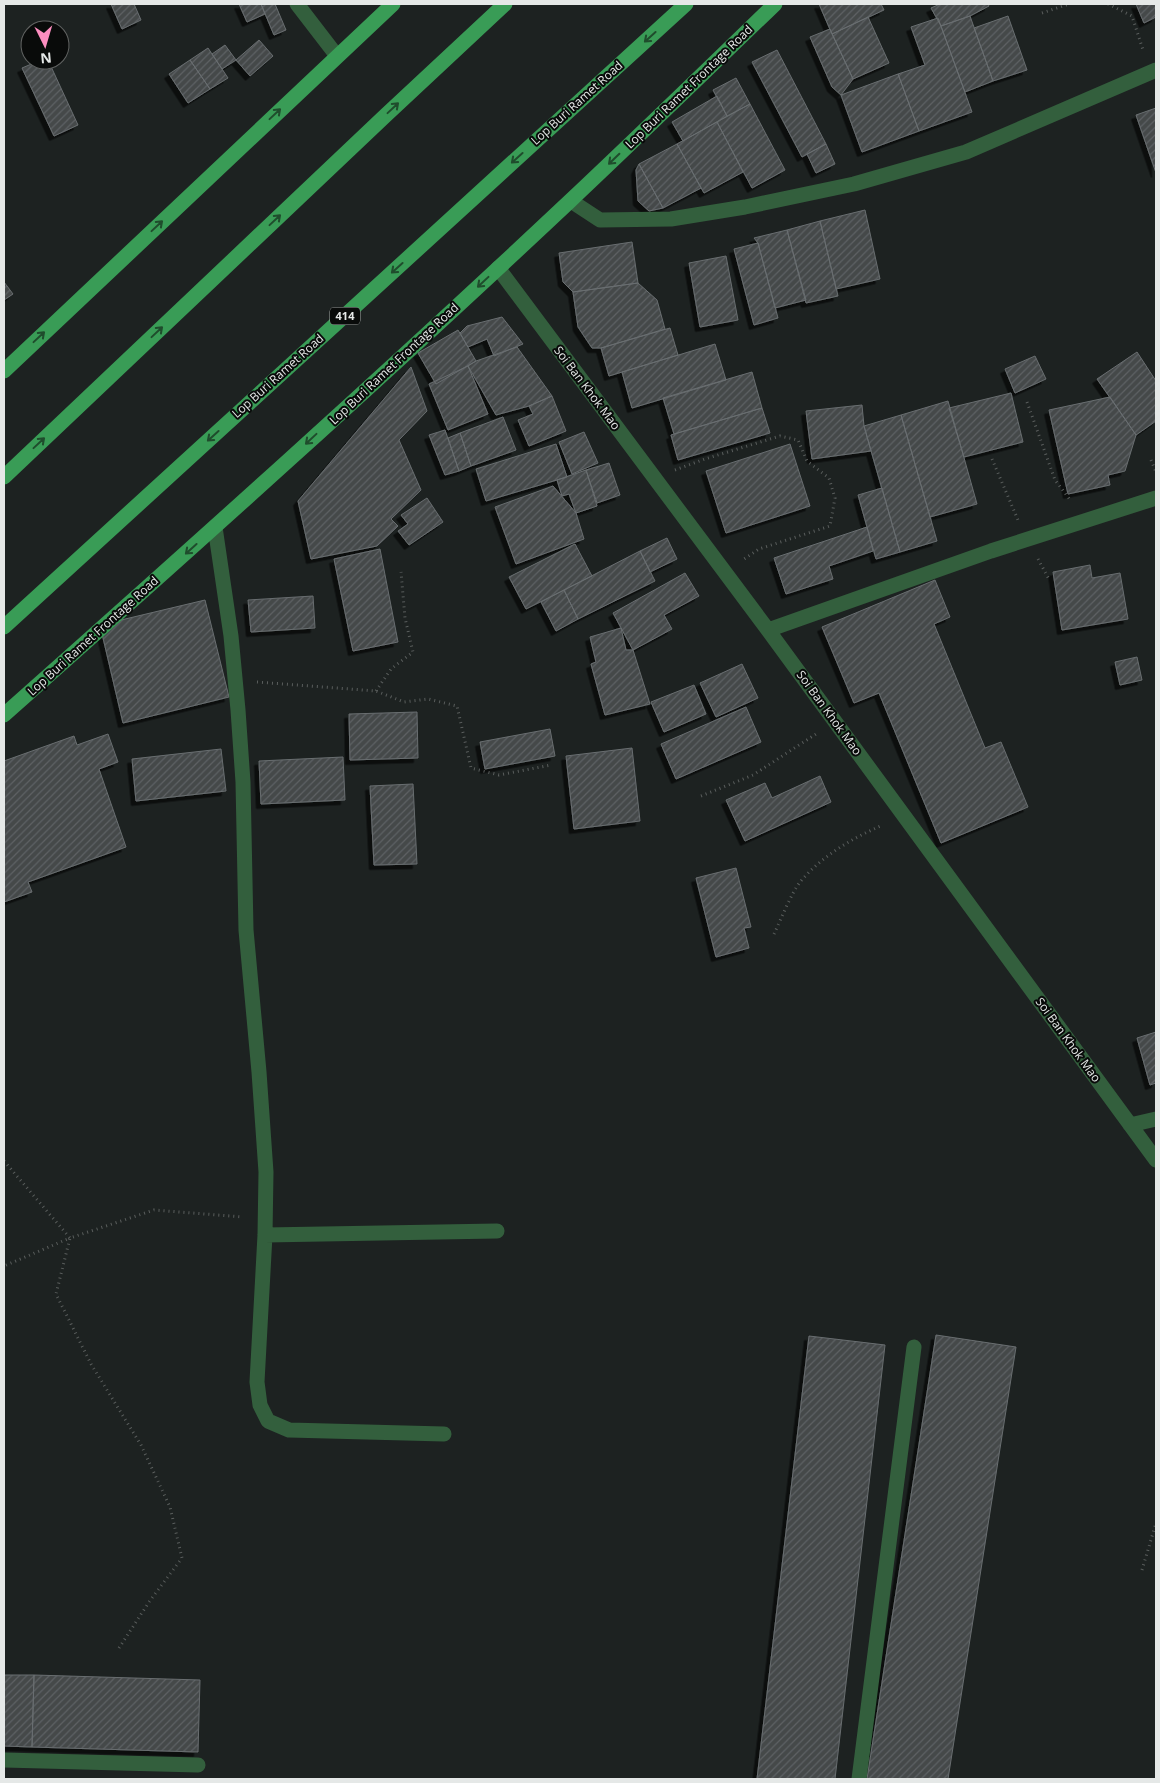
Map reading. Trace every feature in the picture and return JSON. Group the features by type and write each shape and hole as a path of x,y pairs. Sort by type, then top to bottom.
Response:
{"main road":[{"path":"4,371 393,4"},
{"path":"4,477 505,4"},
{"name":"Lop Buri Ramet Road","path":"4,627 686,4"},
{"name":"Lop Buri Ramet Frontage Road","path":"4,715 215,528 571,201 775,4"}],"street":[{"path":"297,4 337,56"},
{"path":"571,201 600,220 670,220 745,207 854,184 966,152 1154,71"},
{"name":"Soi Ban Khok Mao","path":"498,268 768,630 1156,1160"},
{"path":"768,630 1026,540 1156,498"},
{"path":"215,528 236,680 243,782 246,930 266,1172 265,1235 257,1382 260,1405 268,1421 289,1430 444,1434"},
{"path":"1130,1125 1156,1119"},
{"path":"265,1235 497,1231"},
{"path":"859,1779 914,1346"},
{"path":"4,1760 198,1765"}],"path":[{"path":"1042,13 1069,4"},
{"path":"1108,4 1132,16 1154,71"},
{"path":"1027,402 1056,480 1070,500 1088,520"},
{"path":"655,478 705,459 780,436 798,440 807,462 829,478 835,498 830,526 759,549 724,571"},
{"path":"992,458 1026,540"},
{"path":"1151,460 1156,472"},
{"path":"376,691 391,669 413,652 405,618 401,572"},
{"path":"236,680 376,691 404,702 428,699 458,706 471,768 499,775 551,765"},
{"path":"701,796 753,775 835,721"},
{"path":"774,934 799,883 828,854 867,832 904,816"},
{"path":"4,1161 70,1238"},
{"path":"4,1266 70,1238 154,1210 265,1218"},
{"path":"70,1238 56,1294 92,1364 141,1445 170,1506 182,1558 149,1602 119,1648"},
{"path":"1142,1570 1156,1523"}],"building":[{"path":"111,4 134,4 141,20 122,29"},
{"path":"239,4 261,4 265,14 247,22"},
{"path":"261,4 275,4 286,30 274,35"},
{"path":"819,4 881,4 884,10 832,34"},
{"path":"940,4 988,4 989,6 970,16 941,26 931,8"},
{"path":"1136,4 1156,4 1156,17 1144,23"},
{"path":"970,16 993,81 965,92 941,26"},
{"path":"1008,16 1027,70 993,81 974,28"},
{"path":"868,17 889,63 853,79 832,34"},
{"path":"938,18 972,112 919,131 898,74 925,65 911,27"},
{"path":"830,29 853,79 841,95 832,87 810,37"},
{"path":"259,40 273,56 250,76 236,60"},
{"path":"225,45 236,60 222,69 212,54"},
{"path":"208,48 228,78 210,89 190,60"},
{"path":"777,50 826,144 802,157 752,62"},
{"path":"190,60 210,89 188,103 169,74"},
{"path":"23,70 53,70 78,125 54,136"},
{"path":"898,74 919,131 862,152 841,95"},
{"path":"736,78 750,104 727,116 713,90"},
{"path":"717,96 727,116 683,141 672,122"},
{"path":"750,104 785,170 752,188 717,122"},
{"path":"1156,108 1156,173 1136,115"},
{"path":"717,122 743,172 704,193 677,144"},
{"path":"677,144 701,188 663,208 639,164"},
{"path":"826,144 835,164 816,173 807,154"},
{"path":"639,164 663,208 649,211 638,201 636,170"},
{"path":"865,210 880,279 836,289 820,221"},
{"path":"820,221 838,296 806,303 787,230"},
{"path":"787,230 806,300 775,308 758,243 754,238"},
{"path":"632,242 638,283 573,292 563,282 559,253"},
{"path":"758,243 778,318 754,325 734,249"},
{"path":"726,256 738,320 700,327 689,263"},
{"path":"4,282 13,294 4,300"},
{"path":"638,283 657,300 665,329 601,348 592,348 578,327 573,292"},
{"path":"502,317 523,344 494,356 487,339 468,347 460,333 467,326"},
{"path":"670,328 678,355 609,376 601,348"},
{"path":"458,330 476,361 436,384 418,353"},
{"path":"715,344 726,380 632,408 622,372"},
{"path":"517,347 552,396 529,406 496,415 468,366 476,361"},
{"path":"1137,352 1156,381 1156,421 1136,435 1097,379"},
{"path":"1035,356 1046,379 1015,393 1005,369"},
{"path":"468,366 488,414 448,430 429,384"},
{"path":"411,367 427,411 399,440 421,490 391,519 398,526 377,546 311,559 298,501"},
{"path":"752,372 762,408 674,434 663,398"},
{"path":"1011,393 1023,442 964,457 949,408"},
{"path":"552,396 566,431 529,446 518,420 533,414 529,406"},
{"path":"1110,397 1136,435 1125,471 1108,475 1110,485 1068,494 1049,410"},
{"path":"948,401 977,504 930,517 901,415"},
{"path":"862,405 864,426 871,451 812,459 806,411"},
{"path":"762,408 770,433 678,460 671,435"},
{"path":"901,415 937,541 900,552 864,426"},
{"path":"503,417 516,450 471,466 460,433"},
{"path":"445,430 459,471 445,475 429,435"},
{"path":"584,432 598,463 572,474 559,442"},
{"path":"460,433 471,466 459,471 448,438"},
{"path":"556,444 567,477 486,501 476,469"},
{"path":"790,444 810,506 726,533 706,471"},
{"path":"609,463 620,495 597,503 586,470"},
{"path":"586,470 597,506 576,513 569,494 562,496 557,480"},
{"path":"553,486 576,513 584,539 516,564 495,507"},
{"path":"882,488 900,552 876,559 858,495"},
{"path":"427,498 443,522 409,545 398,531 408,524 401,515"},
{"path":"867,527 873,551 829,566 833,579 786,594 774,558"},
{"path":"667,538 677,559 650,572 640,551"},
{"path":"575,544 592,576 526,609 509,577"},
{"path":"380,549 398,642 353,651 334,559"},
{"path":"640,551 655,581 578,619 564,590"},
{"path":"1090,565 1092,578 1120,573 1128,619 1062,630 1053,572"},
{"path":"685,573 699,596 664,615 672,629 633,650 613,613"},
{"path":"935,580 950,617 934,624 985,748 1001,742 1028,807 941,843 879,693 854,703 822,627"},
{"path":"564,590 578,619 556,631 541,602"},
{"path":"313,596 315,628 251,632 248,600"},
{"path":"205,600 229,697 123,723 100,625"},
{"path":"621,628 626,650 633,650 650,704 605,715 591,664 596,662 590,637"},
{"path":"1137,657 1142,680 1120,685 1115,662"},
{"path":"742,664 758,698 716,717 700,683"},
{"path":"694,685 706,714 664,732 651,702"},
{"path":"746,707 761,742 676,779 661,744"},
{"path":"417,712 418,758 350,760 349,714"},
{"path":"550,729 555,756 485,769 480,742"},
{"path":"108,734 118,762 99,769 126,847 28,882 32,892 4,902 4,761 74,736 77,745"},
{"path":"632,748 640,821 574,829 566,756"},
{"path":"221,749 226,791 136,801 132,759"},
{"path":"343,757 345,800 261,804 259,761"},
{"path":"820,776 831,802 745,841 726,800 765,783 772,798"},
{"path":"413,784 417,864 374,865 370,786"},
{"path":"736,868 751,927 744,928 749,948 716,957 696,878"},
{"path":"1156,1032 1156,1083 1150,1085 1137,1038"},
{"path":"936,1335 1016,1347 948,1779 867,1779"},
{"path":"809,1336 885,1345 835,1779 757,1779"},
{"path":"4,1675 34,1675 32,1747 4,1746"},
{"path":"34,1675 200,1680 198,1752 32,1747"}]}
